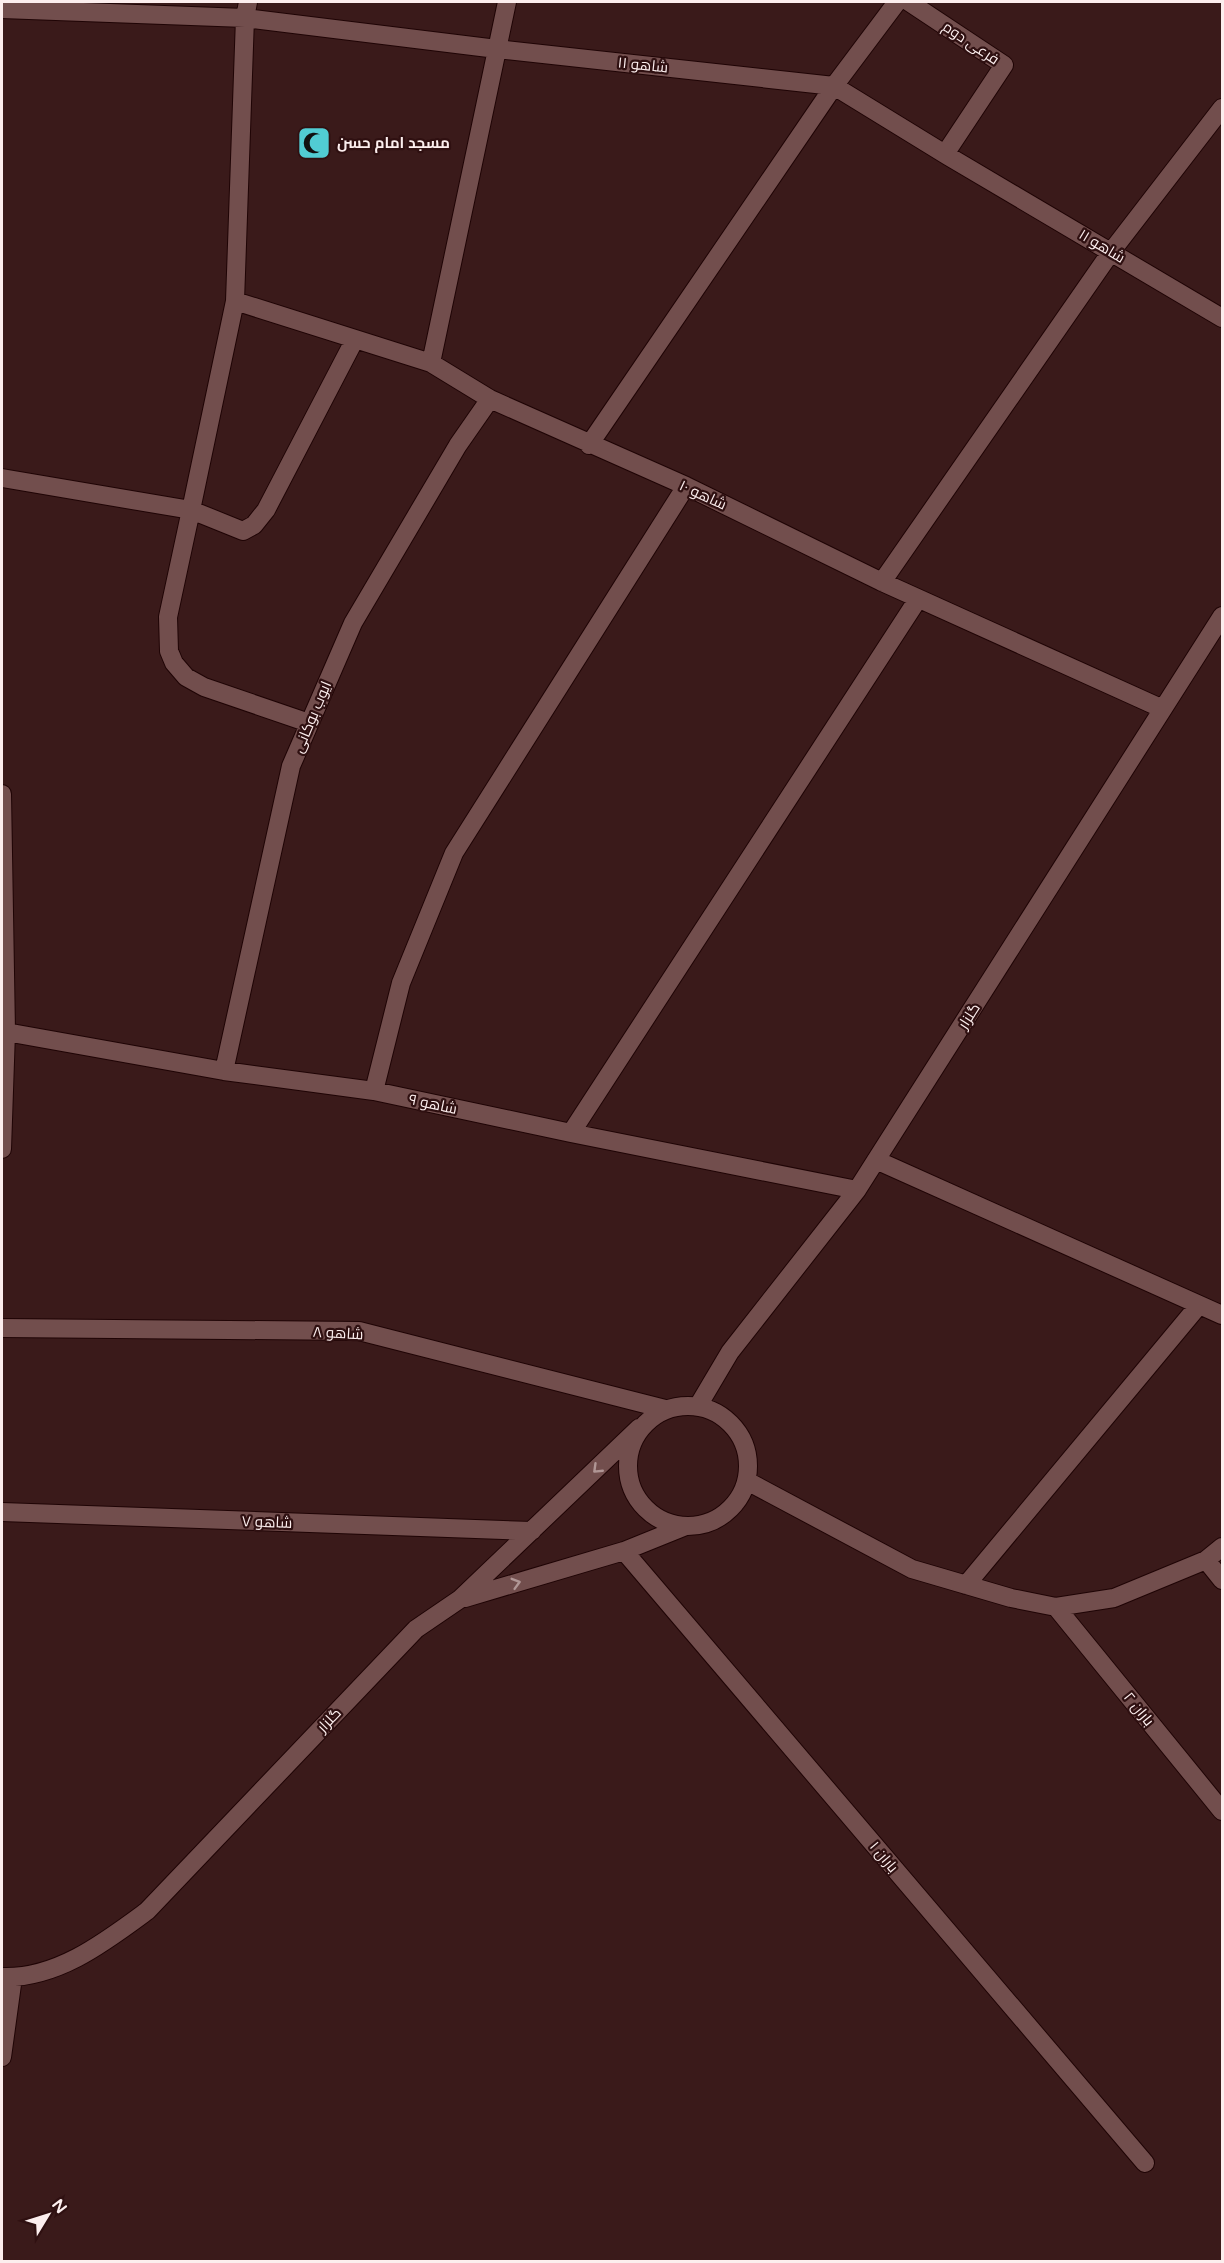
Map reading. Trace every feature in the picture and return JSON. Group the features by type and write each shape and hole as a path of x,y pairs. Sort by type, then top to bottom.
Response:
{"street":[{"path":"431,363 507,2"},
{"path":"590,445 834,86 897,2"},
{"name":"فرعی دوم","path":"909,2 1004,65 945,154"},
{"name":"شاهو ۱۱","path":"2,9 247,10 497,49 834,86 1222,318"},
{"path":"247,10 235,301 168,617 169,651 174,663 186,677 204,687 309,723"},
{"path":"882,582 1112,252 1222,108"},
{"name":"شاهو ۱۰","path":"235,301 431,363 490,399 686,486 918,599 1163,710"},
{"path":"2,478 191,510 243,531 254,525 266,510 356,339"},
{"name":"ایوب بوکانی","path":"224,1071 291,766 352,623 490,399"},
{"path":"374,1091 401,983 454,853 686,486"},
{"path":"571,1133 918,599"},
{"name":"گلزار","path":"698,1406 730,1352 857,1190 1222,616"},
{"path":"2,794 6,1032 2,1149"},
{"name":"شاهو ۹","path":"6,1032 224,1071 374,1091 857,1190"},
{"path":"876,1160 1222,1315"},
{"path":"966,1585 1199,1305"},
{"name":"شاهو ۸","path":"2,1328 359,1331 665,1409"},
{"path":"460,1599 624,1551 686,1526 712,1521 734,1504 747,1481 746,1448 728,1420 698,1406 665,1409 639,1428 627,1459 633,1492 654,1517 686,1526"},
{"name":"گلزار","path":"7,1977 55,1968 103,1944 147,1911 416,1629 460,1599 639,1428"},
{"path":"747,1481 912,1569 1011,1598 1056,1607 1114,1598 1206,1560 1222,1546"},
{"name":"شاهو ۷","path":"2,1512 532,1531"},
{"name":"باران ۱","path":"624,1551 1145,2163"},
{"path":"1206,1560 1222,1580"},
{"name":"باران ۲","path":"1056,1607 1222,1811"},
{"path":"2,2057 7,1977"}],"place":[{"name":"مسجد امام حسن","path":"314,143"}]}
